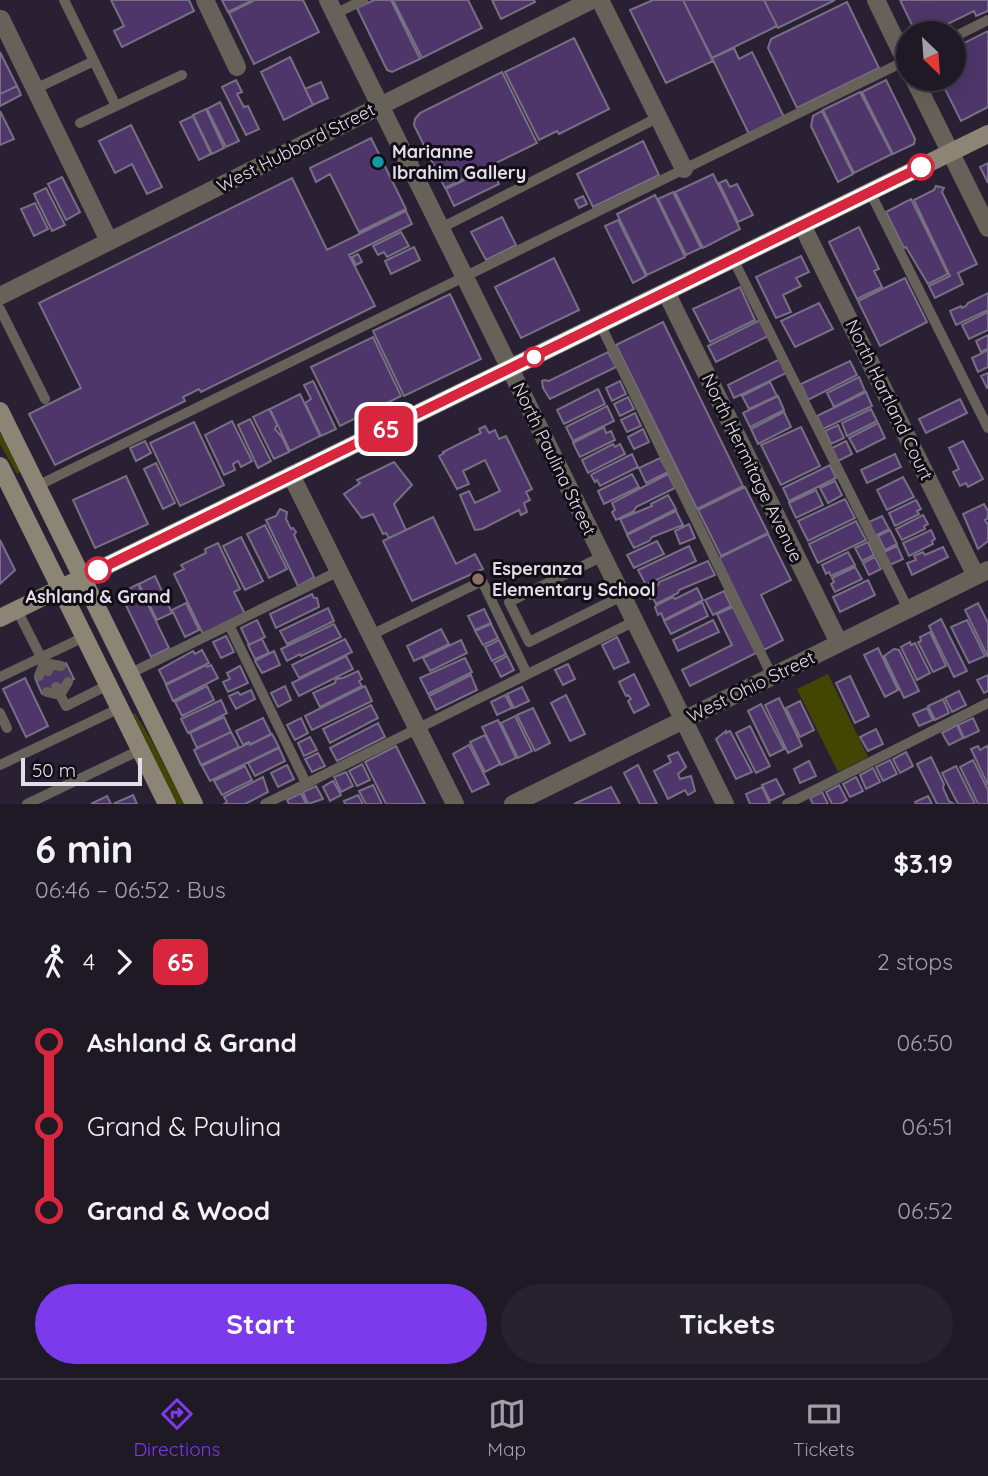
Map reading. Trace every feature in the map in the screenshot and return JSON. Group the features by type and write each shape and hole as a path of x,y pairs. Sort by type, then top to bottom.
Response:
{"main road":[{"path":"0,618 988,134"},
{"path":"0,411 194,804"},
{"path":"0,466 5,488 60,588 167,804"}],"street":[{"path":"205,0 237,67"},
{"name":"West Hubbard Street","path":"0,296 592,0"},
{"path":"600,0 684,169"},
{"path":"876,0 896,40"},
{"name":"North Paulina Street","path":"332,7 725,804"},
{"path":"1,19 110,241"},
{"path":"920,91 988,228"},
{"name":"North Hartland Court","path":"802,225 982,573"},
{"name":"North Hermitage Avenue","path":"666,292 839,643"},
{"path":"291,475 455,804"},
{"name":"West Ohio Street","path":"513,804 982,573"}],"lane":[{"path":"64,0 116,106"},
{"path":"332,7 363,0"},
{"path":"966,31 988,20"},
{"path":"35,89 94,61"},
{"path":"37,486 896,67"},
{"path":"80,123 182,75"},
{"path":"440,228 659,117"},
{"path":"870,192 988,428"},
{"path":"733,259 908,609"},
{"path":"0,309 45,399"},
{"path":"600,324 772,676"},
{"path":"603,556 509,602 529,642 622,596"},
{"path":"129,674 339,571"},
{"path":"371,635 482,581 527,674"},
{"path":"17,610 43,667"},
{"path":"265,804 635,621"},
{"path":"229,625 306,783"},
{"path":"43,667 85,637"},
{"path":"0,677 43,667 61,666"},
{"path":"68,682 54,692 66,706 108,685"},
{"path":"787,804 988,703"},
{"path":"0,765 120,708"},
{"path":"0,713 7,728"},
{"path":"27,804 140,750"}],"shaded area":[{"path":"0,432 20,472 17,474 0,444"},
{"path":"828,674 868,757 838,772 797,689"},
{"path":"135,713 184,804 177,804 133,714"}],"building":[{"path":"111,0 189,0 194,11 122,47 114,31 124,26"},
{"path":"222,0 253,0 228,12"},
{"path":"255,0 303,0 319,32 254,64 229,13"},
{"path":"374,0 391,0 420,59 392,72 387,70 357,8"},
{"path":"393,0 468,0 482,28 422,58"},
{"path":"492,0 534,0 535,2 501,19"},
{"path":"653,0 683,0 713,61 666,83 630,10"},
{"path":"683,0 764,0 777,26 712,58"},
{"path":"764,0 835,0 778,28"},
{"path":"900,0 988,0 988,11 976,16 974,11 954,21 910,21"},
{"path":"847,2 879,68 797,108 768,48 771,39"},
{"path":"988,31 988,107 961,121 946,91 966,91 966,42"},
{"path":"574,38 609,109 559,134 557,131 539,140 505,72"},
{"path":"734,48 739,59 752,52 784,117 749,134 712,58"},
{"path":"0,52 17,86 0,94"},
{"path":"290,57 313,105 284,120 261,72"},
{"path":"502,72 537,143 445,188 414,125 415,119 420,113"},
{"path":"236,80 242,92 237,94 244,107 248,106 259,129 246,135 222,87"},
{"path":"886,80 915,139 914,144 893,154 862,92"},
{"path":"321,82 328,98 313,105 305,89"},
{"path":"17,86 21,95 0,106 0,94"},
{"path":"860,92 892,154 854,173 823,110"},
{"path":"220,102 239,141 226,147 207,109"},
{"path":"206,109 224,148 212,154 193,115"},
{"path":"0,111 14,139 0,145"},
{"path":"822,111 853,174 838,182 811,126 813,116"},
{"path":"193,116 211,154 199,160 180,122"},
{"path":"131,125 162,187 147,194 132,164 115,173 99,141"},
{"path":"371,138 406,209 359,232 330,174 316,182 310,168"},
{"path":"643,141 659,175 593,207 577,174"},
{"path":"988,163 988,183 980,167"},
{"path":"491,167 499,184 454,206 446,189"},
{"path":"713,174 740,229 703,248 675,192"},
{"path":"62,177 80,212 66,220 48,184"},
{"path":"292,178 327,250 406,211 412,224 349,255 375,306 201,392 199,389 183,397 185,401 55,465 29,414 81,388 39,303"},
{"path":"726,180 730,187 737,184 753,215 738,222 719,183"},
{"path":"936,186 944,188 942,192 977,264 958,273 963,284 935,298 929,286 950,276 914,200 934,190"},
{"path":"46,188 65,225 52,231 34,194"},
{"path":"673,192 701,248 686,255 658,199"},
{"path":"655,195 685,257 647,275 617,214"},
{"path":"583,196 587,204 579,208 575,200"},
{"path":"911,199 948,274 928,284 906,247 904,248 886,212"},
{"path":"35,203 48,229 34,236 21,209"},
{"path":"502,217 516,245 486,260 471,232"},
{"path":"618,220 646,276 633,283 605,226"},
{"path":"859,227 879,269 874,271 882,287 857,299 829,242"},
{"path":"401,232 409,246 387,257 384,252 378,255 373,246"},
{"path":"414,247 420,260 391,274 385,261"},
{"path":"358,254 362,262 356,265 352,257"},
{"path":"801,256 809,272 796,278 801,286 783,295 791,312 776,318 756,277"},
{"path":"554,258 579,310 521,338 495,287"},
{"path":"905,278 927,322 880,346 858,301"},
{"path":"740,287 755,320 710,342 693,309"},
{"path":"988,293 988,310 956,325 950,311 961,306 962,308"},
{"path":"450,294 481,359 404,396 373,331"},
{"path":"819,303 833,329 795,347 781,321"},
{"path":"988,312 988,330 969,339 962,325"},
{"path":"760,320 768,336 716,362 708,346"},
{"path":"663,322 743,486 697,509 616,345"},
{"path":"988,335 988,348 981,352 976,341"},
{"path":"373,337 401,396 340,426 311,367"},
{"path":"988,350 988,367 978,372 972,358"},
{"path":"608,352 616,367 550,399 542,381 549,381"},
{"path":"780,359 786,373 734,398 728,385"},
{"path":"850,361 857,375 808,400 801,384"},
{"path":"988,373 988,388 987,388 981,376"},
{"path":"859,377 865,391 834,407 827,393"},
{"path":"313,381 336,429 321,436 305,403 311,399 304,385"},
{"path":"620,381 626,394 612,401 606,388"},
{"path":"770,382 777,396 749,409 742,396"},
{"path":"598,389 605,404 564,424 557,410"},
{"path":"866,392 872,406 823,429 817,416"},
{"path":"300,394 320,436 290,451 270,409"},
{"path":"778,396 784,410 750,427 743,413"},
{"path":"628,397 634,409 620,416 614,404"},
{"path":"960,399 967,413 926,433 919,419"},
{"path":"607,406 614,421 573,441 566,427"},
{"path":"269,409 277,424 275,429 289,452 274,459 253,417"},
{"path":"871,409 877,421 847,436 842,423"},
{"path":"784,412 791,427 758,444 751,429"},
{"path":"635,413 641,426 627,432 621,420"},
{"path":"250,419 271,461 258,468 238,425"},
{"path":"232,421 252,461 241,467 238,461 233,464 235,470 224,475 205,435"},
{"path":"194,422 224,485 180,506 150,443"},
{"path":"878,423 885,438 857,452 849,438"},
{"path":"838,425 844,438 831,444 825,431"},
{"path":"485,426 489,433 495,430 499,439 506,436 532,489 526,492 530,500 524,503 527,512 521,515 519,510 475,530 460,495 469,491 475,503 500,491 485,460 463,471 469,484 457,489 439,456 481,433 479,429"},
{"path":"604,427 606,433 611,431 615,440 580,457 573,443"},
{"path":"801,427 820,466 781,485 761,445"},
{"path":"643,429 649,442 634,449 628,437"},
{"path":"145,441 151,453 136,461 130,448"},
{"path":"846,441 852,454 838,461 832,448"},
{"path":"963,441 983,479 968,487 966,483 960,486 953,472 959,469 949,448"},
{"path":"613,444 615,447 620,444 625,454 588,473 582,460"},
{"path":"632,454 638,467 600,486 597,480 595,482 591,475"},
{"path":"895,454 901,467 867,483 861,470"},
{"path":"660,458 668,472 646,483 639,468"},
{"path":"394,462 412,485 394,504 406,530 389,538 386,533 383,534 373,514 362,518 344,494 360,483 357,480"},
{"path":"156,463 175,503 163,509 144,469"},
{"path":"830,465 836,478 789,501 783,488"},
{"path":"632,474 639,487 604,504 598,491"},
{"path":"668,474 675,488 616,520 612,503"},
{"path":"126,476 148,524 95,548 73,500"},
{"path":"903,477 914,497 887,510 877,490"},
{"path":"835,481 842,495 828,503 820,488"},
{"path":"745,487 768,533 721,556 698,510"},
{"path":"816,490 823,505 796,518 789,503"},
{"path":"668,495 676,509 627,534 620,519 652,506 651,504"},
{"path":"845,499 855,518 808,541 798,521"},
{"path":"916,500 921,509 917,511 919,514 895,526 889,513"},
{"path":"984,504 988,511 988,518 985,520 988,525 988,541 978,549 963,514"},
{"path":"280,509 287,512 286,519 291,529 296,532 294,535 314,577 298,586 266,520 276,516"},
{"path":"676,511 683,525 652,537 634,548 627,535"},
{"path":"923,515 928,524 924,526 925,529 902,540 896,529"},
{"path":"882,516 889,529 875,536 869,522"},
{"path":"433,517 456,564 475,554 483,569 412,601 383,541"},
{"path":"856,521 866,540 818,563 809,544"},
{"path":"689,524 695,538 680,544 675,531"},
{"path":"265,525 287,569 269,578 247,534"},
{"path":"890,530 897,544 885,550 878,536"},
{"path":"931,530 935,539 933,544 909,556 903,543"},
{"path":"768,534 791,580 761,595 783,640 764,650 719,558"},
{"path":"241,537 263,581 245,590 223,546"},
{"path":"0,540 15,570 0,584"},
{"path":"657,541 664,554 634,568 627,555"},
{"path":"868,542 874,555 862,561 855,548"},
{"path":"218,543 240,589 234,592 245,614 203,634 174,574 184,569 181,565 206,553 205,549"},
{"path":"689,546 696,561 646,585 638,570"},
{"path":"897,546 903,559 890,565 884,552"},
{"path":"943,547 948,557 912,575 907,563 916,560 914,556 923,552 925,555"},
{"path":"848,552 855,565 831,576 829,572 826,574 822,565"},
{"path":"875,557 881,569 869,575 863,563"},
{"path":"708,561 715,575 679,590 656,604 653,598 650,599 646,591 659,582"},
{"path":"855,567 862,579 835,592 831,584 834,582 832,578"},
{"path":"155,576 172,613 157,620 139,584"},
{"path":"868,580 875,595 840,612 833,597"},
{"path":"138,584 169,648 151,657 122,597 123,592"},
{"path":"697,588 703,600 664,620 661,613 658,615 655,607 657,605"},
{"path":"724,591 731,606 713,615 705,600"},
{"path":"312,594 317,598 319,607 276,628 270,614"},
{"path":"702,602 708,616 671,634 664,621"},
{"path":"186,603 199,630 185,637 172,610"},
{"path":"978,603 988,623 988,657 965,610"},
{"path":"733,607 756,653 690,686 682,670 732,645 717,614"},
{"path":"328,608 334,621 287,644 280,631"},
{"path":"484,609 491,623 475,630 468,616"},
{"path":"941,619 967,671 954,677 929,626"},
{"path":"257,620 265,637 249,645 241,628"},
{"path":"713,620 719,632 678,651 673,640"},
{"path":"967,620 985,656 969,663 951,627"},
{"path":"334,624 341,637 287,661 281,649"},
{"path":"491,624 498,638 483,645 475,631"},
{"path":"441,629 449,644 414,661 407,646"},
{"path":"930,632 946,666 933,672 918,642 921,641 920,637"},
{"path":"226,636 234,652 221,658 213,642"},
{"path":"617,637 629,662 614,669 602,645"},
{"path":"262,639 269,653 255,659 248,645"},
{"path":"345,639 352,652 299,678 292,665"},
{"path":"461,640 467,653 430,671 423,658"},
{"path":"499,640 506,654 492,661 485,647"},
{"path":"910,642 911,645 915,643 930,673 917,680 901,647"},
{"path":"878,648 898,690 885,697 864,655"},
{"path":"894,649 899,650 919,691 904,698 884,656"},
{"path":"202,650 209,663 166,684 159,670 193,651 195,654"},
{"path":"274,651 280,665 262,673 255,661"},
{"path":"346,656 353,669 299,696 292,683"},
{"path":"507,656 514,670 501,677 494,663"},
{"path":"465,658 472,672 428,694 420,678"},
{"path":"66,663 74,679 42,694 35,678"},
{"path":"568,664 575,679 563,685 555,670"},
{"path":"211,665 218,678 173,701 166,685"},
{"path":"240,666 248,683 228,692 223,682 230,679 227,673"},
{"path":"358,671 362,686 320,707 313,693 335,683 336,679"},
{"path":"634,674 649,705 634,713 628,701 631,699 626,696 619,682"},
{"path":"471,675 477,690 436,710 429,696"},
{"path":"988,675 988,691 984,693 977,680"},
{"path":"850,676 869,716 855,723 836,683"},
{"path":"25,678 48,726 26,737 3,689"},
{"path":"207,686 214,700 182,716 175,702"},
{"path":"285,686 291,700 278,707 271,693"},
{"path":"365,686 372,701 312,730 305,716"},
{"path":"522,687 529,701 514,708 507,694"},
{"path":"251,690 255,699 236,709 229,696"},
{"path":"959,691 966,705 952,712 945,698"},
{"path":"505,695 512,708 497,715 491,702"},
{"path":"566,695 585,734 570,741 551,703"},
{"path":"779,698 802,746 788,753 765,705"},
{"path":"943,699 949,713 935,720 928,706"},
{"path":"221,700 227,713 188,733 181,719"},
{"path":"800,701 814,730 800,737 786,708"},
{"path":"761,704 784,749 770,756 748,711"},
{"path":"371,705 378,718 330,743 323,729"},
{"path":"533,708 550,743 535,751 517,715"},
{"path":"927,708 933,720 919,726 913,714"},
{"path":"515,716 532,751 518,758 501,723"},
{"path":"224,717 231,732 197,748 190,733"},
{"path":"263,718 271,734 243,745 236,731"},
{"path":"301,718 308,733 295,740 287,725"},
{"path":"973,718 979,731 964,738 958,725"},
{"path":"498,720 516,758 501,765 482,727"},
{"path":"378,723 385,737 337,761 330,748"},
{"path":"957,725 963,738 949,745 942,733"},
{"path":"750,726 770,766 756,773 736,733"},
{"path":"876,729 883,744 868,751 860,737"},
{"path":"730,731 752,772 736,779 716,739"},
{"path":"231,732 239,747 201,765 194,750"},
{"path":"272,734 279,747 210,781 202,766"},
{"path":"485,735 500,764 485,772 470,742"},
{"path":"310,737 317,750 304,756 298,743"},
{"path":"469,745 489,784 472,792 453,754"},
{"path":"396,746 425,804 386,804 365,762"},
{"path":"978,746 980,750 987,746 988,748 988,785 971,749"},
{"path":"279,748 285,761 255,776 248,763"},
{"path":"678,752 686,767 678,774 680,779 691,776 695,791 688,795 685,790 668,799 654,771 671,762 668,756"},
{"path":"906,752 913,766 900,773 893,759"},
{"path":"318,753 325,766 312,772 305,759"},
{"path":"931,757 949,801 954,804 937,804 917,764"},
{"path":"890,760 897,774 883,781 876,767"},
{"path":"973,760 988,790 988,804 978,804 960,767"},
{"path":"809,761 816,776 800,783 794,769"},
{"path":"362,764 370,780 357,786 349,771"},
{"path":"287,765 294,779 278,787 271,773"},
{"path":"638,765 657,804 640,804 624,773"},
{"path":"245,766 252,780 222,795 214,781"},
{"path":"956,766 975,804 958,804 942,773"},
{"path":"873,768 880,782 866,789 860,775"},
{"path":"346,772 353,786 341,792 334,777"},
{"path":"263,777 268,792 245,804 224,804 227,802 224,797"},
{"path":"856,777 863,791 850,797 843,784"},
{"path":"776,779 784,794 770,801 762,785"},
{"path":"333,781 341,795 330,801 323,787"},
{"path":"373,785 382,804 366,804 359,791"},
{"path":"839,785 847,800 832,804 826,792"},
{"path":"316,786 323,799 308,804 303,792"},
{"path":"611,787 620,804 574,804"},
{"path":"762,787 770,804 750,804 746,794"},
{"path":"822,792 828,804 813,804 810,798"},
{"path":"301,793 306,804 289,804 287,800"},
{"path":"133,795 137,804 113,804"},
{"path":"358,795 363,804 345,804 344,801"},
{"path":"107,796 111,804 91,804"},
{"path":"928,796 932,804 916,804 915,802"}],"bus line":[{"name":"65","path":"98,570 921,167"}],"place":[{"name":"Marianne Ibrahim Gallery","path":"378,162"},
{"name":"Ashland & Grand","path":"98,570"},
{"name":"Esperanza Elementary School","path":"478,579"}]}
